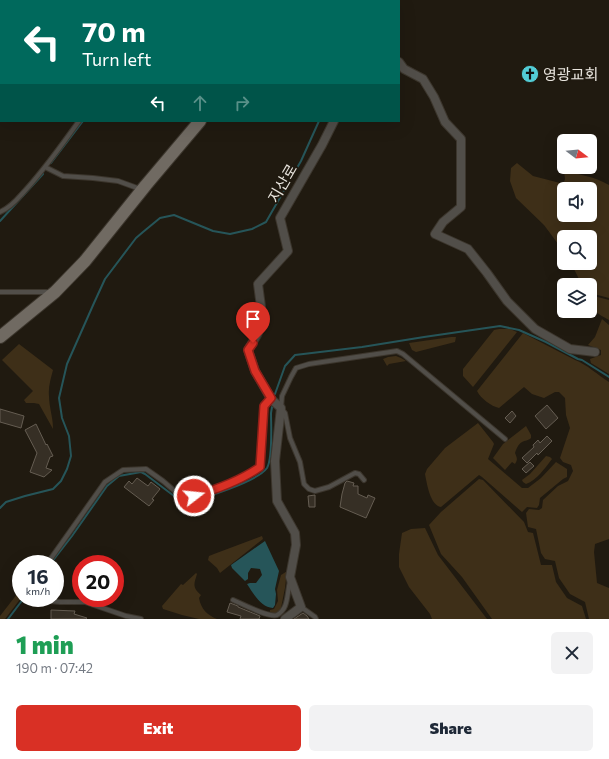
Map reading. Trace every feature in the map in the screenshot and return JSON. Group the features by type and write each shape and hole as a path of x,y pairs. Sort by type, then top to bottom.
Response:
{"main road":[{"path":"0,337 55,292 85,261 199,122"}],"street":[{"path":"400,63 404,69 423,79 434,97 445,122 461,139 461,208 443,222 436,234 468,249 507,301 535,329 570,349 595,352"},
{"name":"지산로","path":"281,408 271,398 255,371 248,350 263,322 258,284 288,251 280,218 334,122"},
{"path":"281,408 275,461 277,501 295,533 296,546 290,577 301,607 285,619"}],"lane":[{"path":"0,212 7,209 32,183 79,122"},
{"path":"45,167 63,176 118,181 142,190"},
{"path":"0,292 55,292"},
{"path":"281,408 282,396 296,368 309,364 397,351 403,354 505,439"},
{"path":"53,555 105,482 123,470 146,469 177,492 194,496 217,490 249,475 260,467 264,406 271,398"},
{"name":"지산로","path":"281,408 285,413 290,438 300,462 304,484 309,489 315,491 329,487 355,473 360,474 364,480"},
{"path":"233,600 265,614 278,615 286,605 290,577"},
{"path":"64,602 85,602 126,616 141,619"},
{"path":"301,607 316,619"}],"shaded area":[{"path":"517,163 533,176 557,182 557,222 597,222 597,182 564,182 564,174 581,175 593,178 609,185 609,298 597,295 597,278 578,278 574,270 597,270 597,230 557,230 557,243 544,225 516,198 510,181 511,168"},
{"path":"597,297 609,300 609,320 598,313"},
{"path":"602,319 609,325 609,374 591,363 590,359 601,355 601,350 588,345 595,337"},
{"path":"510,329 517,332 473,387 463,376 463,369 494,330"},
{"path":"523,333 583,364 609,382 609,539 595,544 594,552 597,583 609,588 609,619 589,619 585,602 570,594 559,578 555,561 545,559 541,553 536,529 528,527 526,513 529,509 539,510 542,508 543,500 558,486 568,481 573,471 571,465 563,462 560,458 570,428 566,415 565,398 559,392 555,392 544,398 532,394 524,387 499,408 486,402 477,391"},
{"path":"456,337 455,342 416,352 412,350 409,343"},
{"path":"19,344 53,370 49,393 53,429 39,404 26,403 24,400 33,391 2,360"},
{"path":"396,356 406,361 389,364 387,366 383,359"},
{"path":"478,423 494,444 488,459 522,488 528,488 541,478 556,462 567,469 567,477 540,498 537,508 527,507 522,512 479,475 441,507 437,505 434,502 428,488 425,474 427,469 445,448"},
{"path":"526,426 531,438 519,444 515,453 517,461 515,464 512,462 505,470 493,458 503,444"},
{"path":"546,456 552,459 534,480 526,484 523,482 522,480 530,474"},
{"path":"479,479 483,480 524,522 528,532 533,533 541,565 552,565 556,582 567,598 582,606 586,619 492,619 462,577 441,554 429,525 441,512"},
{"path":"425,528 438,555 487,619 432,619 430,614 409,587 399,567 402,533 411,529"},
{"path":"262,536 263,539 220,573 208,560 209,556"},
{"path":"289,570 280,611 276,614 270,613 270,610 274,609 278,601 277,590 281,575"},
{"path":"196,573 194,585 196,590 201,595 199,598 201,605 210,616 217,619 199,619 163,609 162,606 181,584 183,585"},
{"path":"12,601 12,607 14,607 5,619 0,619 0,616"}],"water":[{"path":"265,541 279,571 275,589 275,605 273,608 265,606 261,603 247,584 256,583 262,575 260,569 251,568 248,573 248,579 245,581 232,568 231,565"}],"building":[{"path":"547,405 558,418 546,429 535,416"},
{"path":"0,409 24,416 21,428 0,422"},
{"path":"512,411 516,416 510,423 505,418"},
{"path":"36,424 53,456 50,457 46,468 52,470 44,477 30,472 37,453 25,430"},
{"path":"547,436 552,441 538,455 537,453 527,463 522,458 534,447 533,445 538,440 540,443"},
{"path":"530,462 534,466 526,473 522,469"},
{"path":"137,478 148,486 151,482 160,489 152,499 154,500 149,506 124,487 129,481 132,484"},
{"path":"347,481 354,483 353,486 358,486 358,494 367,498 368,495 375,498 366,518 340,507 342,494"},
{"path":"315,495 315,507 309,507 308,496"},
{"path":"230,603 260,616 259,619 240,619 241,616 227,612"},
{"path":"51,610 75,611 74,614 87,618 51,619"},
{"path":"303,613 309,619 294,619"}],"waterway":[{"path":"51,163 82,122"},
{"path":"0,508 6,502 53,489 61,481 71,456 69,436 62,418 59,398 67,364 105,279 136,238 160,218 174,215 213,231 230,234 252,229 266,222 301,161 319,122"},
{"path":"0,221 43,174"},
{"path":"275,394 285,366 295,355 362,347 500,326 519,330 546,342 582,360 609,377"},
{"path":"57,555 107,486 119,476 141,472 186,503 229,489 253,479 267,468 269,463 272,407"},
{"path":"8,619 17,607"}],"place":[{"name":"영광교회","path":"530,74"}],"route":[{"path":"194,496 217,490 249,475 260,467 264,406 271,398 255,371 248,350 253,343"}]}
